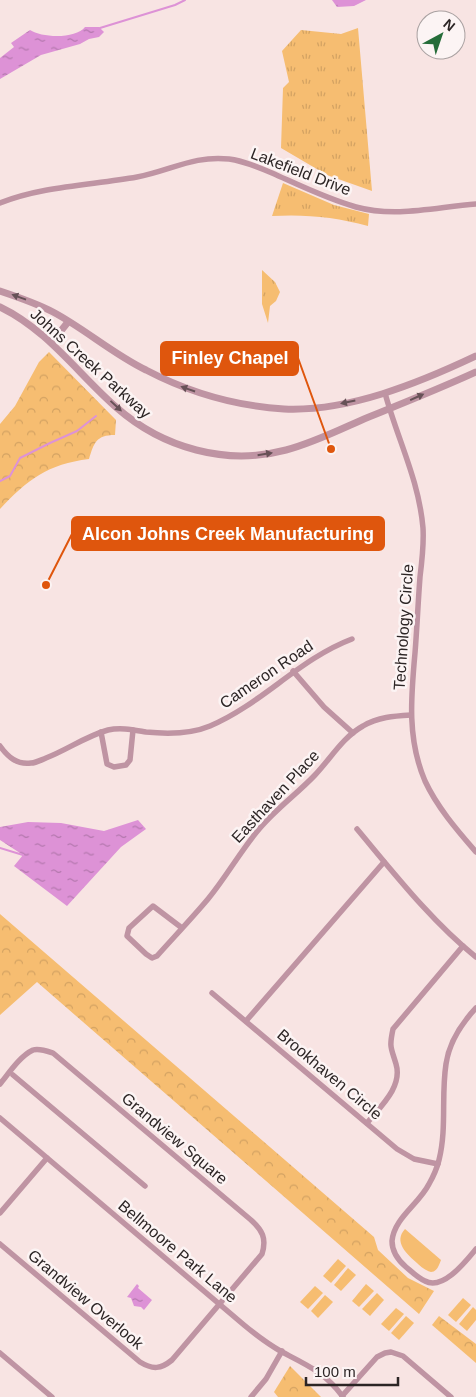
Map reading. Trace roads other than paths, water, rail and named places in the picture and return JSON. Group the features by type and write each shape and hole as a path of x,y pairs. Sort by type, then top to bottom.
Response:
{"street":[{"name":"Lakefield Drive","path":"0,203 26,194 139,176 186,162 210,158 230,159 249,163 341,202 373,210 407,212 476,204"},
{"name":"Johns Creek Parkway","path":"0,291 44,308 145,370 176,384 215,398 284,409 333,405 385,393 453,367 476,356"},
{"name":"Johns Creek Parkway","path":"0,307 15,314 52,342 116,407 139,426 160,438 199,452 235,456 286,450 476,372"},
{"path":"52,342 68,322"},
{"name":"Technology Circle","path":"385,393 415,483 423,531 411,715 415,752 425,780 436,801 476,852"},
{"name":"Cameron Road","path":"0,746 8,757 19,762 32,763 101,732 110,730 179,733 209,727 245,708 293,671 333,646 352,639"},
{"path":"293,671 324,707 353,733"},
{"name":"Easthaven Place","path":"182,928 153,906 129,928 127,936 152,958 157,956 209,898 241,851 261,827 306,784 353,733 361,726 384,716 411,715"},
{"path":"101,732 107,764 114,767 126,765 130,760 133,730"},
{"path":"357,829 432,915 476,957"},
{"path":"246,1021 384,862"},
{"path":"367,1123 393,1091 396,1084 397,1064 390,1046 393,1029 463,946"},
{"name":"Brookhaven Circle","path":"212,993 404,1154 414,1159 438,1164"},
{"path":"476,1008 465,1020 454,1040 446,1063 443,1132 438,1164 429,1185 396,1228 392,1242 394,1253 402,1263 426,1282 438,1282 452,1276 476,1249"},
{"name":"Grandview Square","path":"0,1084 24,1056 34,1050 53,1053 259,1228 264,1237 262,1254 220,1304"},
{"path":"14,1075 145,1186"},
{"name":"Bellmoore Park Lane","path":"0,1118 263,1340 282,1352 297,1358 328,1378 342,1397"},
{"path":"0,1213 46,1158"},
{"name":"Grandview Overlook","path":"0,1244 147,1366 163,1367 172,1360 220,1304"},
{"path":"251,1397 266,1379 282,1352"},
{"path":"342,1397 377,1358 391,1352 404,1356 451,1397"},
{"path":"0,1353 52,1397"}],"water":[{"path":"332,0 366,0 354,6 337,7"},
{"path":"85,27 99,27 104,32 99,37 89,39 80,44 41,55 0,79 0,58 14,47 11,43 30,30 42,35 59,36 74,34"},
{"path":"138,820 146,829 121,847 67,906 14,866 23,855 0,840 0,827 28,822 61,823 104,831"},
{"path":"137,1284 138,1288 152,1300 144,1310 141,1307 134,1306 131,1298 127,1297"}],"waterway":[{"path":"100,28 175,5 185,0"},
{"path":"0,481 10,476 20,458 77,431 96,416"},
{"path":"0,848 23,855"}],"place":[{"name":"Finley Chapel","path":"331,449"},
{"name":"Alcon Johns Creek Manufacturing","path":"46,585"}]}
